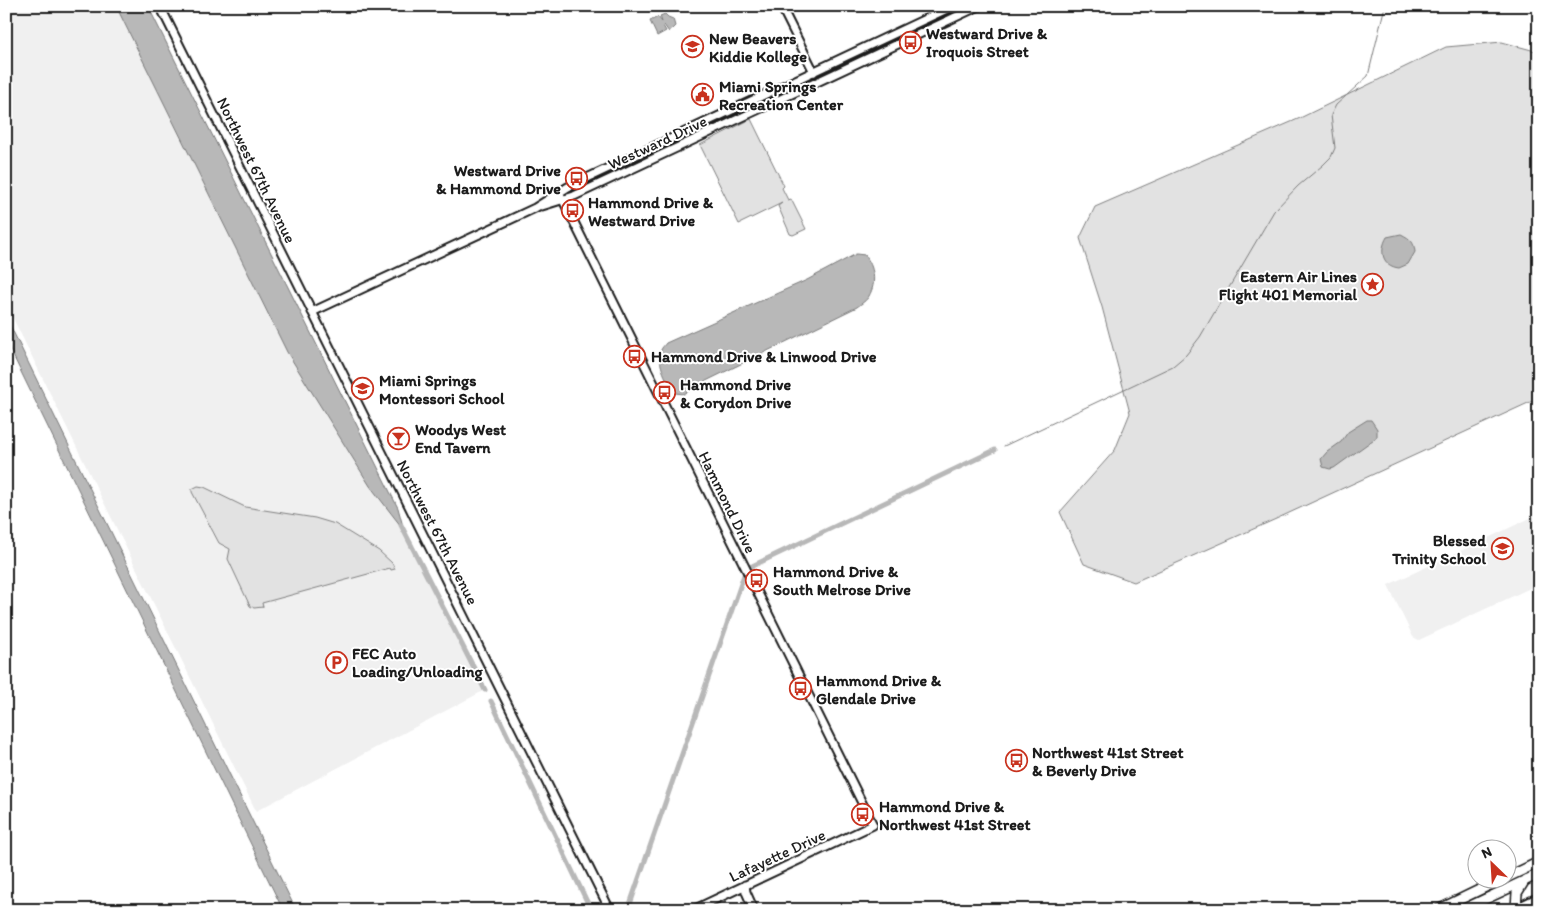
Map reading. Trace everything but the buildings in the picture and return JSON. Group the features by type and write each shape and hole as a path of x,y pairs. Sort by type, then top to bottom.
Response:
{"main road":[{"path":"1518,872 1539,862"},
{"path":"1462,910 1539,874"},
{"path":"1514,909 1521,882"},
{"path":"1438,910 1484,888"},
{"path":"1495,894 1499,888"}],"street":[{"name":"Northwest 67th Avenue","path":"160,6 610,910"},
{"path":"781,6 814,72"},
{"name":"Westward Drive","path":"312,312 535,208 559,192 953,6"},
{"name":"Westward Drive","path":"535,208 563,200 979,6"},
{"name":"Hammond Drive","path":"559,192 873,825"},
{"name":"Lafayette Drive","path":"693,910 873,825"},
{"path":"745,886 754,910"},
{"path":"1514,909 1539,897"}],"shaded area":[{"path":"6,6 131,6 485,690 256,811 6,304"},
{"path":"116,6 148,6 398,508 404,530 370,486 287,352"},
{"path":"665,14 673,19 675,26 669,32 664,25 666,31 657,36 650,21 658,17 662,22 660,16"},
{"path":"1502,42 1539,52 1539,398 1134,582 1084,564 1060,512 1115,450 1130,413 1102,307 1080,238 1095,207 1298,119 1446,47"},
{"path":"751,119 784,186 782,188 788,200 791,199 806,229 793,235 790,234 778,206 782,203 739,224 700,145"},
{"path":"1401,234 1411,241 1415,252 1408,264 1399,268 1393,267 1386,261 1383,247 1387,237"},
{"path":"856,254 865,255 871,264 874,280 869,296 857,307 700,384 684,394 675,393 666,379 660,360 662,347 666,343 807,280"},
{"path":"6,317 296,910 283,910 6,341"},
{"path":"1367,420 1371,420 1377,429 1377,437 1334,468 1323,467 1321,459 1327,452 1341,442 1348,432"},
{"path":"198,486 204,487 245,507 315,518 335,524 379,551 392,563 395,569 391,570 390,568 262,603 263,607 254,608 250,606 228,559 230,549 219,543 192,492 192,489"},
{"name":"Blessed Trinity School","path":"1539,514 1539,584 1419,640 1413,637 1388,585"}],"waterway":[{"path":"1004,446 1173,366 1186,355 1200,337 1274,211 1298,186 1331,157 1335,148 1331,115 1336,105 1368,76 1385,6"},
{"path":"750,567 995,450"},
{"path":"401,525 485,690"},
{"path":"628,910 744,575"},
{"path":"491,701 591,910"}],"place":[{"name":"Westward Drive & Iroquois Street","path":"910,42"},
{"name":"New Beavers Kiddie Kollege","path":"693,47"},
{"name":"Miami Springs Recreation Center","path":"703,95"},
{"name":"Westward Drive & Hammond Drive","path":"577,179"},
{"name":"Hammond Drive & Westward Drive","path":"572,211"},
{"name":"Eastern Air Lines Flight 401 Memorial","path":"1373,285"},
{"name":"Hammond Drive & Linwood Drive","path":"635,356"},
{"name":"Miami Springs Montessori School","path":"363,389"},
{"name":"Hammond Drive & Corydon Drive","path":"664,393"},
{"name":"Woodys West End Tavern","path":"399,438"},
{"name":"Blessed Trinity School","path":"1502,549"},
{"name":"Hammond Drive & South Melrose Drive","path":"757,580"},
{"name":"FEC Auto Loading/Unloading","path":"336,662"},
{"name":"Hammond Drive & Glendale Drive","path":"800,689"},
{"name":"Northwest 41st Street & Beverly Drive","path":"1016,761"},
{"name":"Hammond Drive & Northwest 41st Street","path":"863,815"}]}
